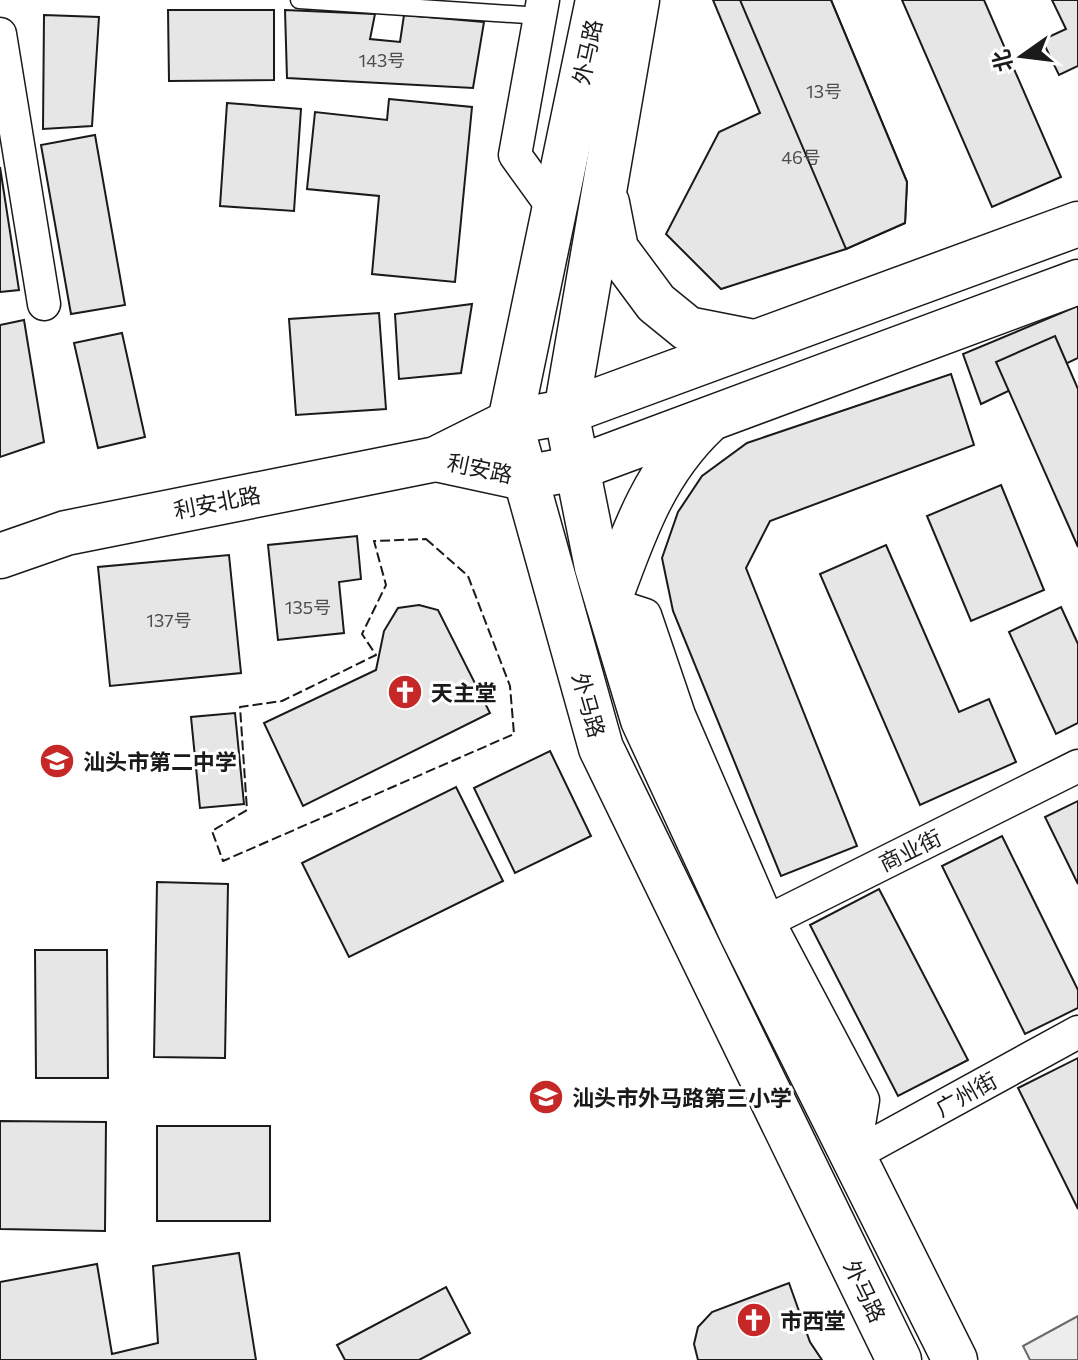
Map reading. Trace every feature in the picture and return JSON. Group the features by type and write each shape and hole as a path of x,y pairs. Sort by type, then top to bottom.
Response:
{"street":[{"name":"外马路","path":"598,0 510,422 601,748 899,1360"},
{"name":"外马路","path":"637,0 566,412 608,603 643,720 755,927 854,1155 955,1360"},
{"path":"542,8 515,155 554,209"},
{"path":"0,34 44,304"},
{"path":"605,187 616,249 656,303 688,329 757,342"},
{"name":"利安路","path":"436,459 510,422 566,412 1078,224"},
{"name":"利安路","path":"436,459 524,478 577,468 1078,282"},
{"path":"608,603 638,522 679,449 712,417"},
{"name":"利安北路","path":"0,556 66,533 436,459"},
{"name":"商业街","path":"755,927 1078,766"},
{"name":"广州街","path":"854,1155 1078,1032"}],"lane":[{"path":"299,0 542,8"}],"shaded area":[{"path":"1078,1316 1078,1360 1030,1360 1023,1346"}],"building":[{"path":"713,0 831,0 907,182 905,223 846,249 721,289 666,234 719,132 760,113"},
{"path":"740,0 831,0 907,182 905,223 846,249"},
{"path":"902,0 984,0 1061,177 992,207"},
{"path":"1052,0 1078,0 1078,66 1059,75 1042,40 1066,29"},
{"path":"168,10 274,10 274,80 169,81"},
{"path":"285,10 375,14 370,39 400,42 404,15 484,22 473,88 287,78"},
{"path":"44,15 99,17 92,126 43,129"},
{"path":"389,99 472,107 455,282 372,274 379,196 307,189 315,112 387,120"},
{"path":"227,103 301,109 294,211 220,206"},
{"path":"95,135 125,305 71,314 41,145"},
{"path":"0,167 19,290 0,292"},
{"path":"472,304 461,373 399,379 395,314"},
{"path":"1078,306 1078,358 981,404 963,354"},
{"path":"379,313 386,409 296,415 289,319"},
{"path":"24,320 44,442 0,457 0,325"},
{"path":"122,333 145,437 98,448 74,343"},
{"path":"1055,336 1078,389 1078,547 996,362"},
{"path":"951,374 974,445 770,521 746,568 857,846 781,876 673,611 662,558 678,512 702,476 747,443"},
{"path":"1001,485 1044,590 971,621 927,516"},
{"path":"357,536 361,579 339,582 344,633 278,640 268,545"},
{"path":"886,545 959,712 989,699 1016,762 920,805 820,574"},
{"path":"229,555 241,673 110,686 98,567"},
{"name":"天主堂","path":"419,605 438,610 490,713 303,806 264,723 376,670 384,631 398,608"},
{"path":"1061,607 1078,644 1078,723 1056,734 1009,632"},
{"path":"235,713 244,804 200,808 191,717"},
{"path":"550,751 591,836 515,873 474,788"},
{"path":"456,787 503,881 349,957 302,863"},
{"path":"1078,801 1078,884 1045,817"},
{"path":"1002,836 1078,990 1078,1008 1025,1034 942,866"},
{"path":"157,882 228,884 225,1058 154,1057"},
{"path":"879,889 968,1060 898,1096 810,925"},
{"path":"35,950 107,950 108,1078 36,1078"},
{"path":"1078,1058 1078,1209 1018,1088"},
{"path":"0,1121 106,1122 105,1231 0,1229"},
{"path":"157,1126 270,1126 270,1221 157,1221"},
{"path":"239,1253 256,1360 0,1360 0,1282 97,1264 112,1354 158,1343 153,1266"},
{"name":"市西堂","path":"789,1283 810,1342 822,1360 698,1360 694,1344 698,1327 712,1312"},
{"path":"446,1287 470,1333 419,1360 345,1360 337,1345"}],"fence":[{"path":"426,539 468,576 510,686 514,734 223,861 212,831 247,810 240,707 282,701 376,655 362,634 386,585 374,541 426,539"}],"place":[{"name":"天主堂","path":"405,692"},
{"name":"汕头市第二中学","path":"57,761"},
{"name":"汕头市外马路第三小学","path":"546,1097"},
{"name":"市西堂","path":"754,1320"}]}
